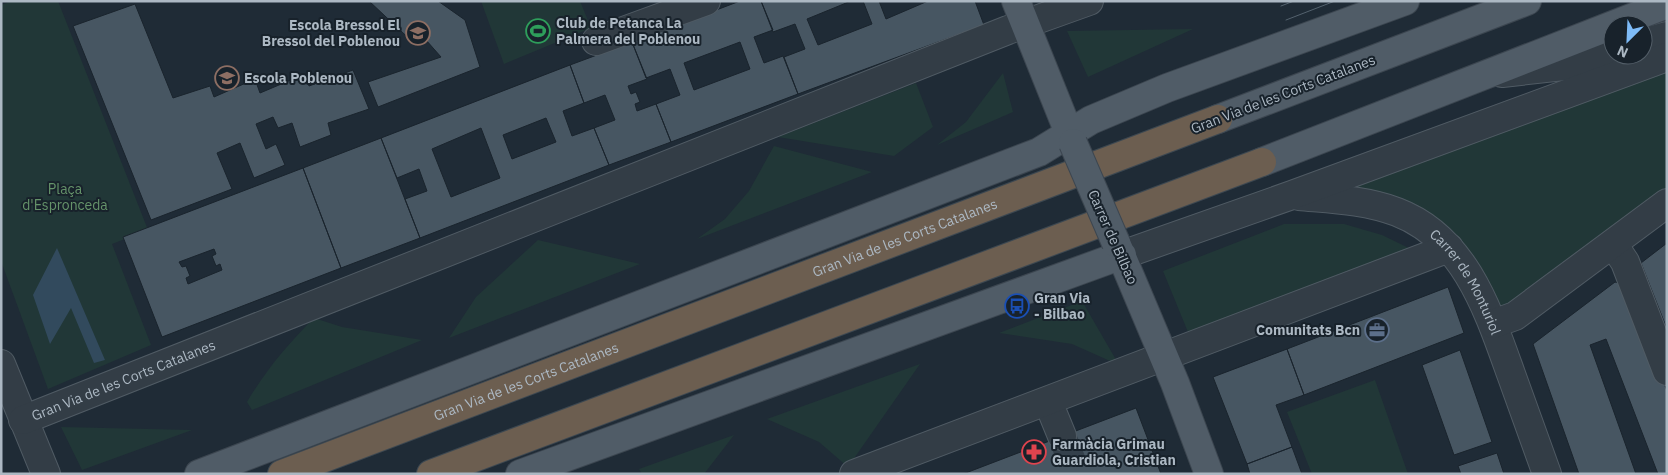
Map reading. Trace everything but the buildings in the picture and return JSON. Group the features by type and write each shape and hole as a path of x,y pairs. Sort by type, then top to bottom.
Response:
{"highway":[{"name":"Gran Via de les Corts Catalanes","path":"282,474 1218,119"},
{"path":"431,474 1262,162"}],"main road":[{"path":"199,474 1038,152 1071,138 1091,120 1167,88 1405,1"},
{"name":"Gran Via de les Corts Catalanes","path":"1218,119 1527,1"},
{"path":"1639,15 1667,4"},
{"name":"Carrer de Bilbao","path":"1021,13 1071,138 1164,356 1210,474"},
{"path":"1262,162 1603,29"},
{"path":"527,473 1119,249"}],"street":[{"path":"596,41 706,1"},
{"name":"Gran Via de les Corts Catalanes","path":"23,420 1021,13 1089,1"},
{"path":"1653,40 1667,36"},
{"path":"1486,75 1574,64 1603,55"},
{"path":"1119,249 1292,195 1667,57"},
{"name":"Carrer de Monturiol","path":"1292,195 1352,200 1398,212 1434,233 1449,248 1475,283 1493,324 1547,474"},
{"path":"1493,324 1515,316 1619,253 1667,203"},
{"path":"854,474 1449,248"},
{"path":"1619,253 1667,371"},
{"path":"1,364 46,474"}],"green space":[{"name":"Plaça d'Espronceda","path":"12,1 58,1 148,230 112,244 151,345 48,389 1,261 1,5"},
{"name":"Club de Petanca La Palmera del Poblenou","path":"481,1 580,1 591,28 504,64"},
{"path":"1193,29 1088,77 1067,31"},
{"path":"1667,65 1667,191 1527,296 1495,309 1475,269 1338,191"},
{"path":"1003,73 1013,112 937,145 966,122"},
{"path":"916,83 933,127 894,156 778,137"},
{"path":"774,146 872,172 697,239 725,219 749,191"},
{"path":"1284,224 1344,224 1382,235 1417,252 1190,337 1163,271"},
{"path":"538,240 640,264 449,338 476,297"},
{"path":"1082,301 1119,365 1072,344 999,333"},
{"path":"314,318 342,327 422,340 252,410 247,402 262,379 286,348"},
{"path":"920,364 848,467 819,442 767,419"},
{"path":"1375,380 1408,474 1312,474 1287,412"},
{"path":"61,427 192,430 82,470"},
{"path":"734,435 704,474 642,474 639,469"}],"water":[{"path":"57,248 105,360 94,363 71,308 50,344 33,295"}],"tunnel":[{"path":"1062,436 1077,474"}],"tram line":[{"path":"1281,6 1294,1"},
{"path":"1286,20 1335,1"}],"place":[{"name":"Club de Petanca La Palmera del Poblenou","path":"538,31"},
{"name":"Escola Bressol El Bressol del Poblenou","path":"418,33"},
{"name":"Escola Poblenou","path":"227,78"},
{"name":"Gran Via - Bilbao","path":"1017,306"},
{"name":"Comunitats Bcn","path":"1377,330"},
{"name":"Farmàcia Grimau Guardiola, Cristian","path":"1034,452"}]}
